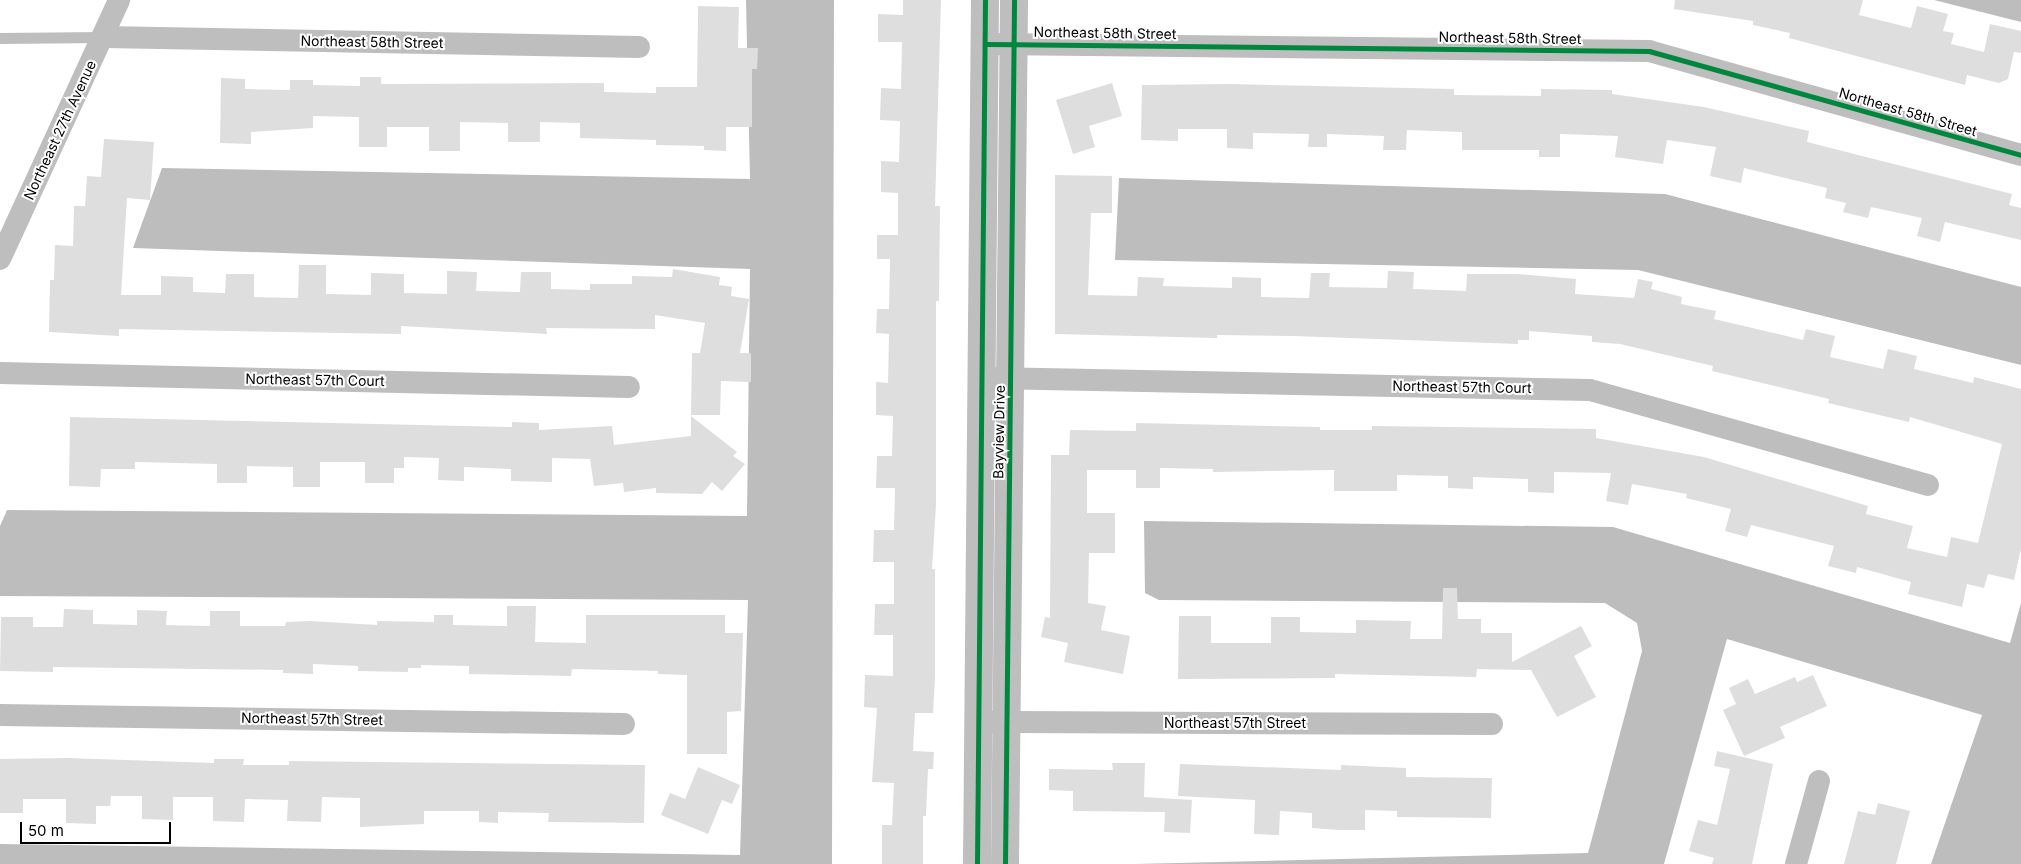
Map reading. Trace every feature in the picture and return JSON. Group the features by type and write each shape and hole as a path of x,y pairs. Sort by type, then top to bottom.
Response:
{"street":[{"name":"Northeast 27th Avenue","path":"0,259 104,37 119,0"},
{"name":"Bayview Drive","path":"977,864 985,0"},
{"name":"Bayview Drive","path":"1005,864 1014,0"},
{"name":"Northeast 58th Street","path":"104,37 640,47"},
{"name":"Northeast 58th Street","path":"985,44 1649,51 2021,155"},
{"path":"984,192 1012,192"},
{"name":"Northeast 57th Court","path":"0,373 629,387"},
{"name":"Northeast 57th Court","path":"983,378 1590,390 1928,485"},
{"path":"980,538 1009,538"},
{"name":"Northeast 57th Street","path":"0,715 624,724"},
{"name":"Northeast 57th Street","path":"978,722 1492,724"},
{"path":"1796,864 1819,781"}],"lane":[{"path":"0,38 104,37"}],"shaded area":[{"path":"746,0 834,0 832,864 0,864 0,844 740,855 748,600 0,596 0,526 7,510 747,516 750,269 133,248 162,168 750,179"},
{"path":"1934,0 2021,0 2021,22"},
{"path":"1119,178 1665,194 2021,287 2021,365 1638,270 1115,260"},
{"path":"1144,521 1613,527 2010,643 2021,603 2021,864 1931,864 1982,715 1727,639 1664,864 1135,864 1588,853 1642,651 1637,623 1605,603 1159,600 1145,593"}],"building":[{"path":"903,0 941,0 935,206 940,206 939,301 936,301 936,505 932,569 935,569 935,678 933,713 915,713 913,751 934,752 933,769 928,769 926,816 923,816 923,864 882,864 882,825 892,825 894,783 872,782 877,708 864,707 865,675 893,676 893,635 874,635 875,604 894,604 894,562 873,562 874,530 894,530 895,488 876,488 877,456 892,456 893,416 876,415 876,382 888,383 889,334 876,333 877,309 889,309 890,259 877,259 877,235 898,235 898,193 881,192 881,161 899,162 900,121 880,120 881,88 901,89 902,42 878,42 878,14 903,15"},
{"path":"1675,0 1863,0 1859,15 1911,28 1917,6 1948,14 1943,31 1954,33 1951,44 1984,52 1990,24 2021,31 2021,53 2014,52 2008,79 1999,83 1967,75 1965,85 1789,38 1790,33 1753,25 1753,21 1674,9"},
{"path":"698,6 739,7 738,48 758,48 757,69 752,69 752,127 726,127 726,151 704,150 704,146 656,145 656,140 580,138 580,123 540,122 540,142 508,142 508,123 460,122 460,151 429,151 429,127 387,127 387,147 359,147 359,117 313,116 313,128 251,132 251,144 220,143 221,78 245,79 245,89 290,90 290,80 313,80 313,85 360,86 360,77 381,77 381,84 604,83 604,92 656,93 656,87 697,87"},
{"path":"1112,83 1122,116 1089,126 1095,147 1073,154 1056,100"},
{"path":"1228,84 1454,89 1454,95 1541,96 1541,89 1612,90 1612,94 1704,107 1809,131 1807,142 2012,194 2009,205 2021,208 2021,240 1945,222 1940,242 1917,236 1922,218 1871,207 1868,218 1843,212 1846,203 1825,198 1827,188 1744,168 1741,183 1710,176 1716,147 1667,140 1663,164 1615,157 1618,136 1560,134 1560,157 1539,157 1539,150 1462,150 1462,132 1407,130 1406,150 1383,150 1384,136 1327,134 1327,147 1308,147 1309,134 1253,133 1253,149 1227,148 1227,129 1178,129 1178,141 1141,140 1142,85"},
{"path":"104,139 154,142 150,200 127,198 121,295 161,295 161,276 193,277 193,292 225,293 226,274 254,274 254,297 298,298 299,265 326,265 326,294 371,295 371,273 404,274 404,293 447,294 447,271 477,272 476,291 520,292 521,272 551,272 551,289 590,290 590,284 632,284 632,276 672,277 673,269 720,277 719,285 732,287 731,296 749,299 740,353 751,353 751,382 721,381 720,415 691,415 692,353 700,353 705,323 655,315 655,329 546,328 547,334 401,326 401,334 119,329 119,336 49,332 50,280 54,280 55,245 73,246 74,206 85,206 87,176 101,177"},
{"path":"1055,175 1112,176 1112,213 1091,213 1088,295 1137,296 1138,277 1164,278 1163,286 1232,288 1232,277 1261,278 1261,297 1309,298 1311,273 1330,273 1329,287 1387,288 1388,271 1414,272 1413,289 1466,291 1467,274 1518,274 1576,279 1575,294 1634,298 1638,279 1653,282 1651,289 1682,297 1681,304 1716,311 1714,319 1803,340 1806,329 1835,336 1830,357 1883,369 1888,349 1917,356 1914,369 1973,383 1974,377 2021,389 2021,549 2014,580 1988,574 1984,588 1967,584 1962,607 1908,594 1911,582 1857,567 1856,573 1828,566 1834,546 1751,525 1747,537 1725,531 1731,509 1686,498 1687,494 1632,484 1628,505 1606,501 1611,473 1554,472 1554,493 1528,492 1528,479 1473,477 1473,489 1448,488 1448,476 1397,475 1397,491 1334,491 1334,470 1213,472 1213,469 1160,468 1160,488 1136,488 1136,470 1087,470 1087,513 1115,513 1115,553 1089,553 1088,603 1106,606 1101,630 1130,636 1123,674 1064,662 1068,643 1041,637 1045,617 1050,618 1051,455 1069,455 1070,430 1136,431 1136,423 1320,427 1320,430 1372,430 1372,426 1596,429 1596,438 1704,457 1868,506 1866,514 1913,526 1907,548 1947,557 1951,537 1978,543 2002,444 1910,417 1909,422 1828,403 1829,399 1712,371 1713,366 1620,344 1592,342 1592,336 1529,331 1529,340 1518,340 1518,344 1293,336 1217,335 1217,338 1055,334"},
{"path":"691,416 737,452 733,456 745,464 722,491 712,482 702,494 656,493 656,488 624,492 623,483 594,486 590,459 552,458 552,482 511,481 511,469 464,467 464,481 438,480 439,458 404,457 404,468 394,468 394,483 365,483 365,462 320,462 320,487 293,487 293,467 247,466 247,483 217,483 217,464 135,462 135,469 101,469 100,487 69,486 70,417 512,427 512,422 539,423 539,430 612,426 614,445 691,436"},
{"path":"1443,588 1457,588 1458,619 1481,619 1481,633 1512,633 1512,662 1581,626 1592,646 1574,656 1596,697 1557,717 1531,670 1477,669 1476,677 1335,674 1335,678 1178,679 1179,616 1211,616 1211,643 1271,643 1271,617 1300,617 1300,632 1356,633 1356,620 1411,621 1410,639 1442,639"},
{"path":"507,606 536,606 535,642 586,643 586,615 725,615 725,633 743,633 741,711 727,712 727,754 687,754 687,675 658,674 658,671 572,669 571,676 469,674 469,666 421,665 421,668 408,668 408,672 358,671 358,666 313,664 313,674 283,673 283,670 53,667 53,672 0,671 1,617 33,617 33,627 63,627 64,609 93,610 93,624 137,625 137,610 167,611 166,625 210,626 210,611 240,611 240,626 285,626 286,622 310,621 377,625 377,621 434,622 434,615 453,615 453,625 507,626"},
{"path":"1813,675 1827,706 1780,727 1785,738 1744,756 1723,710 1736,704 1729,688 1748,679 1755,694 1795,677 1797,682"},
{"path":"1717,751 1773,764 1752,864 1712,864 1714,858 1689,851 1698,820 1717,825 1730,769 1714,766"},
{"path":"67,758 214,763 214,759 244,759 243,765 289,765 289,761 645,765 644,823 548,822 549,813 498,812 498,823 479,822 479,811 424,811 424,824 360,827 360,798 322,797 321,822 287,821 288,800 245,799 244,822 213,821 213,797 173,797 173,820 142,819 142,796 111,796 110,806 96,806 96,824 66,823 66,799 23,799 23,813 0,813 0,759"},
{"path":"1112,763 1145,763 1144,797 1192,800 1190,833 1164,832 1165,812 1073,811 1073,791 1049,790 1049,769 1113,770"},
{"path":"1180,764 1341,770 1341,765 1406,768 1406,777 1492,778 1491,818 1397,817 1397,811 1365,810 1365,830 1339,830 1312,828 1312,813 1280,811 1279,835 1254,834 1255,800 1178,796"},
{"path":"698,767 740,785 732,804 722,800 708,834 661,815 670,793 685,799"},
{"path":"1878,803 1910,811 1896,864 1844,864 1858,811 1875,815"}],"cycle path":[{"path":"977,864 985,0"},
{"path":"1005,864 1014,0"},
{"path":"985,44 1649,51 2021,155"}]}
